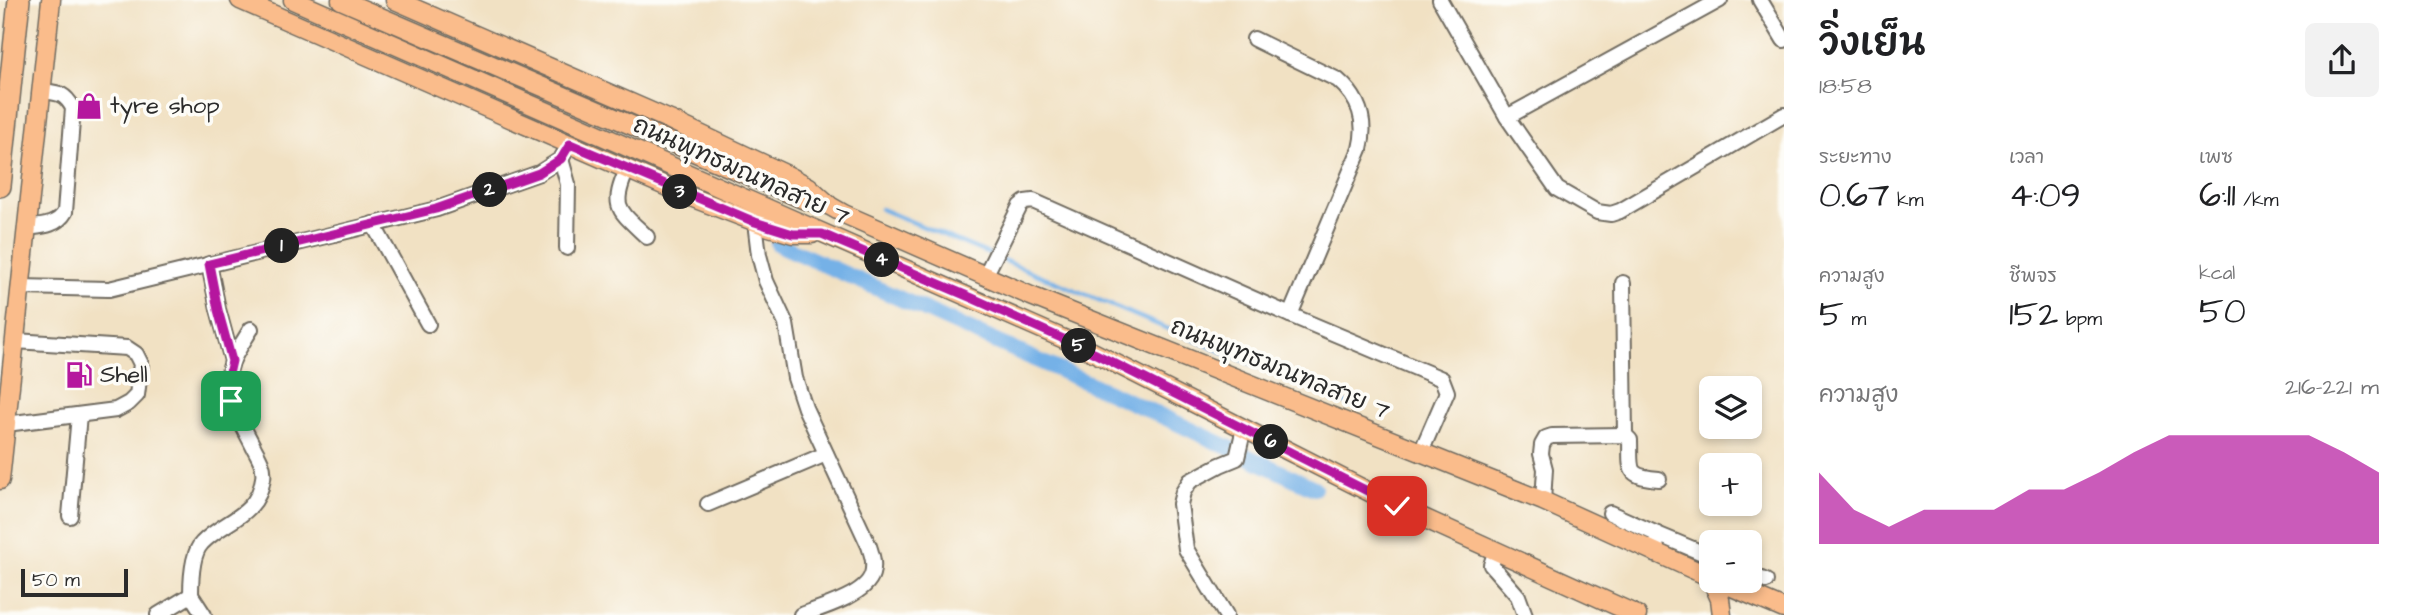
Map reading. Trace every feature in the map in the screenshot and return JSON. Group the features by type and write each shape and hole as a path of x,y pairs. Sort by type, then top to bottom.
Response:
{"highway":[{"path":"0,186 19,0"}],"main road":[{"path":"0,480 51,0"},
{"path":"47,35 65,0"},
{"path":"240,0 565,152 627,170 755,222 793,234 822,234"},
{"name":"ถนนพุทธมณฑลสาย 7","path":"293,0 1088,350 1397,506 1637,615"},
{"path":"341,0 805,200 830,206"},
{"path":"395,0 724,145 809,187 830,206"},
{"name":"ถนนพุทธมณฑลสาย 7","path":"830,206 1031,296 1544,501 1699,574"},
{"path":"1717,593 1722,615"},
{"name":"ถนนพุทธมณฑลสาย 7","path":"1744,593 1784,609"}],"street":[{"path":"1440,0 1507,117 1557,189 1597,212 1611,214 1620,211 1784,115"},
{"path":"1507,117 1720,0"},
{"path":"1760,0 1784,40"},
{"path":"1254,39 1338,80 1345,86 1364,119 1365,130 1360,149 1290,315"},
{"path":"26,228 52,224 60,220 65,212 73,107 67,98 59,93 41,91"},
{"path":"20,287 109,289 436,209 539,173 565,152"},
{"path":"565,152 568,184 567,248"},
{"path":"627,170 617,192 620,208 647,237"},
{"path":"985,276 1020,206 1025,201 1033,201 1442,379 1447,392 1421,452"},
{"path":"755,222 759,255 766,281 786,324 795,378 805,408 869,546 873,561 873,573 868,583 858,591 802,615"},
{"path":"373,224 428,324"},
{"path":"209,264 232,361"},
{"path":"1623,284 1625,435 1630,440 1631,468 1640,478 1659,479"},
{"path":"204,615 191,595 197,550 202,543 242,516 259,492 263,478 263,466 231,401 229,374 232,361 251,329"},
{"path":"6,424 116,410 137,395 141,364 136,354 127,348 15,341"},
{"path":"70,516 79,415"},
{"path":"1226,615 1186,549 1180,503 1182,492 1190,481 1237,458 1244,428"},
{"path":"1544,501 1545,469 1541,454 1546,438 1625,435"},
{"path":"708,504 826,454"},
{"path":"1610,513 1699,552"},
{"path":"1656,555 1657,534"},
{"path":"1496,550 1491,565 1518,596 1525,615"},
{"path":"1762,579 1766,581"},
{"path":"158,615 191,595"}],"waterway":[{"path":"881,209 1350,405"},
{"path":"778,244 1164,417 1314,488"}],"place":[{"name":"tyre shop","path":"89,106"},
{"name":"Shell","path":"79,375"}],"route":[{"path":"231,401 228,388 232,361 209,264 436,209 539,173 561,159 570,144 769,228 793,234 822,234 972,298 1088,350 1397,506"}]}
